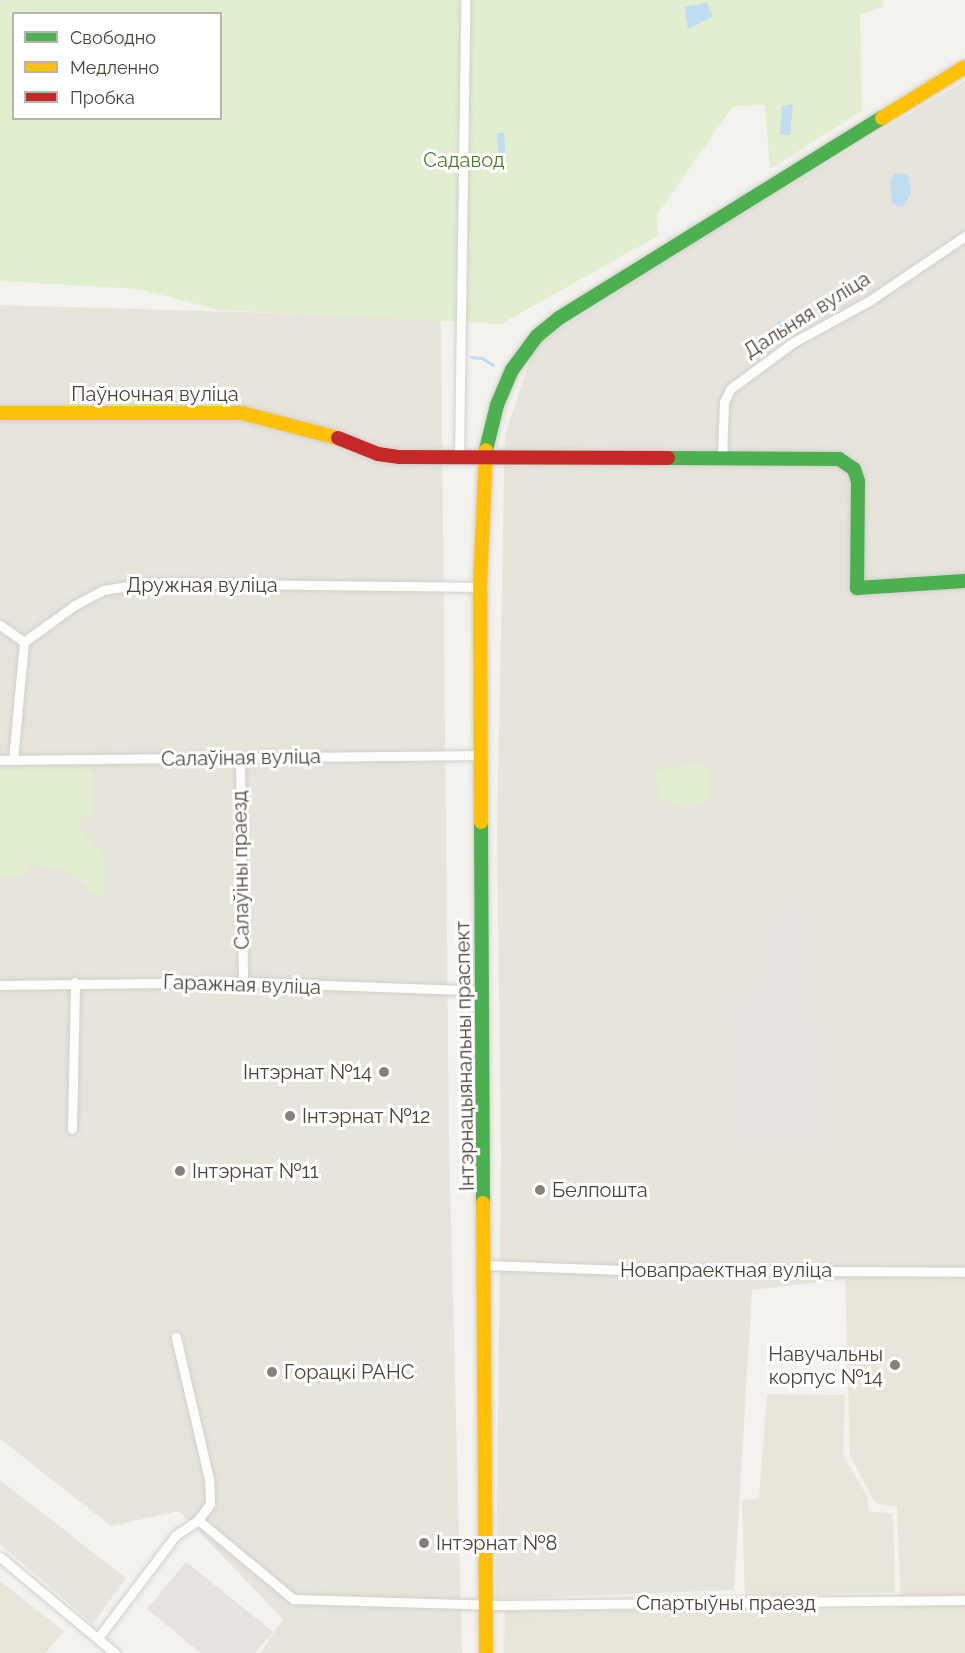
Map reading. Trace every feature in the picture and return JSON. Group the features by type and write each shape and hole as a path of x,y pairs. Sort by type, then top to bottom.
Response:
{"main road":[{"name":"Інтэрнацыянальны праспект","path":"486,1653 487,1265 480,587 484,458 497,405 512,370 547,328 655,256 965,67"},
{"name":"Паўночная вуліца","path":"0,413 242,412 324,432 378,454 484,458"},
{"path":"484,458 838,459 854,469 859,487 857,588 965,581"}],"street":[{"path":"459,458 464,310 465,0"},
{"name":"Дальняя вуліца","path":"722,459 724,402 730,389 794,342 869,301 965,236"},
{"name":"Дружная вуліца","path":"24,642 75,604 124,584 480,587"},
{"path":"0,625 24,642 13,760"},
{"name":"Салаўіная вуліца","path":"0,760 482,755"},
{"name":"Салаўіны праезд","path":"240,759 243,982"},
{"path":"72,1129 75,982"},
{"name":"Гаражная вуліца","path":"0,985 75,982 243,982 484,991"},
{"name":"Новапраектная вуліца","path":"487,1265 623,1270 965,1272"},
{"path":"98,1638 176,1535 198,1520 210,1504 209,1479 176,1337"},
{"name":"Спартыўны праезд","path":"198,1520 293,1599 487,1605 965,1600"},
{"path":"0,1557 115,1653"}],"shaded area":[{"path":"965,81 965,1278 845,1279 752,1290 734,1590 496,1599 501,1153 497,829 505,435 535,345 703,237"},
{"path":"0,305 441,318 449,1142 462,1653 260,1653 283,1619 179,1511 111,1526 0,1439"},
{"path":"802,913 827,1150 725,1148 732,1021 710,1021 712,995 756,995 765,914"},
{"path":"465,929 475,929 474,970 464,970"},
{"path":"101,1002 149,1002 149,1011 101,1011"},
{"path":"473,1019 474,1122 466,1120 466,1021"},
{"path":"965,1278 965,1653 504,1653 505,1611 901,1608 897,1507 875,1503 850,1455 845,1279"},
{"path":"767,1394 845,1395 843,1455 867,1496 869,1511 893,1514 895,1592 745,1596 742,1500 759,1498"},
{"path":"0,1480 126,1578 93,1624 0,1544"},
{"path":"186,1562 273,1632 255,1653 201,1653 147,1609"},
{"path":"0,1581 64,1631 46,1653 0,1653"}],"green space":[{"name":"Садавод","path":"0,0 883,0 883,7 860,14 862,111 770,169 765,105 733,106 657,215 658,236 501,324 219,310 139,289 0,281"},
{"path":"701,765 708,769 711,785 705,800 692,807 673,806 659,795 655,775 664,767"},
{"path":"89,767 94,779 93,811 81,820 79,827 106,861 104,897 94,895 71,873 40,865 31,865 20,878 0,877 0,769"}],"water":[{"path":"707,3 713,16 688,29 684,7"},
{"path":"793,104 790,135 780,135 782,106"},
{"path":"497,133 504,133 506,166 499,165"},
{"path":"895,173 908,175 911,193 903,207 892,204 890,180"},
{"path":"779,320 787,320 792,325 790,336 779,338 774,333 774,325"}],"waterway":[{"path":"471,357 482,358 493,365"}],"traffic: fast":[{"path":"486,450 497,405 512,370 537,336 559,318 882,118"},
{"path":"668,458 839,459 854,469 858,481 857,588 965,581"},
{"path":"481,822 483,1203"}],"traffic: slow":[{"path":"882,118 965,67"},
{"path":"0,413 242,413 338,438"},
{"path":"481,822 480,587 486,450"},
{"path":"483,1203 486,1653"}],"traffic: jam":[{"path":"338,438 378,454 400,457 668,458"}],"place":[{"name":"Інтэрнат №14","path":"384,1072"},
{"name":"Інтэрнат №12","path":"290,1116"},
{"name":"Інтэрнат №11","path":"180,1171"},
{"name":"Белпошта","path":"540,1190"},
{"name":"Навучальны корпус №14","path":"895,1365"},
{"name":"Горацкі РАНС","path":"272,1372"},
{"name":"Інтэрнат №8","path":"424,1543"}]}
